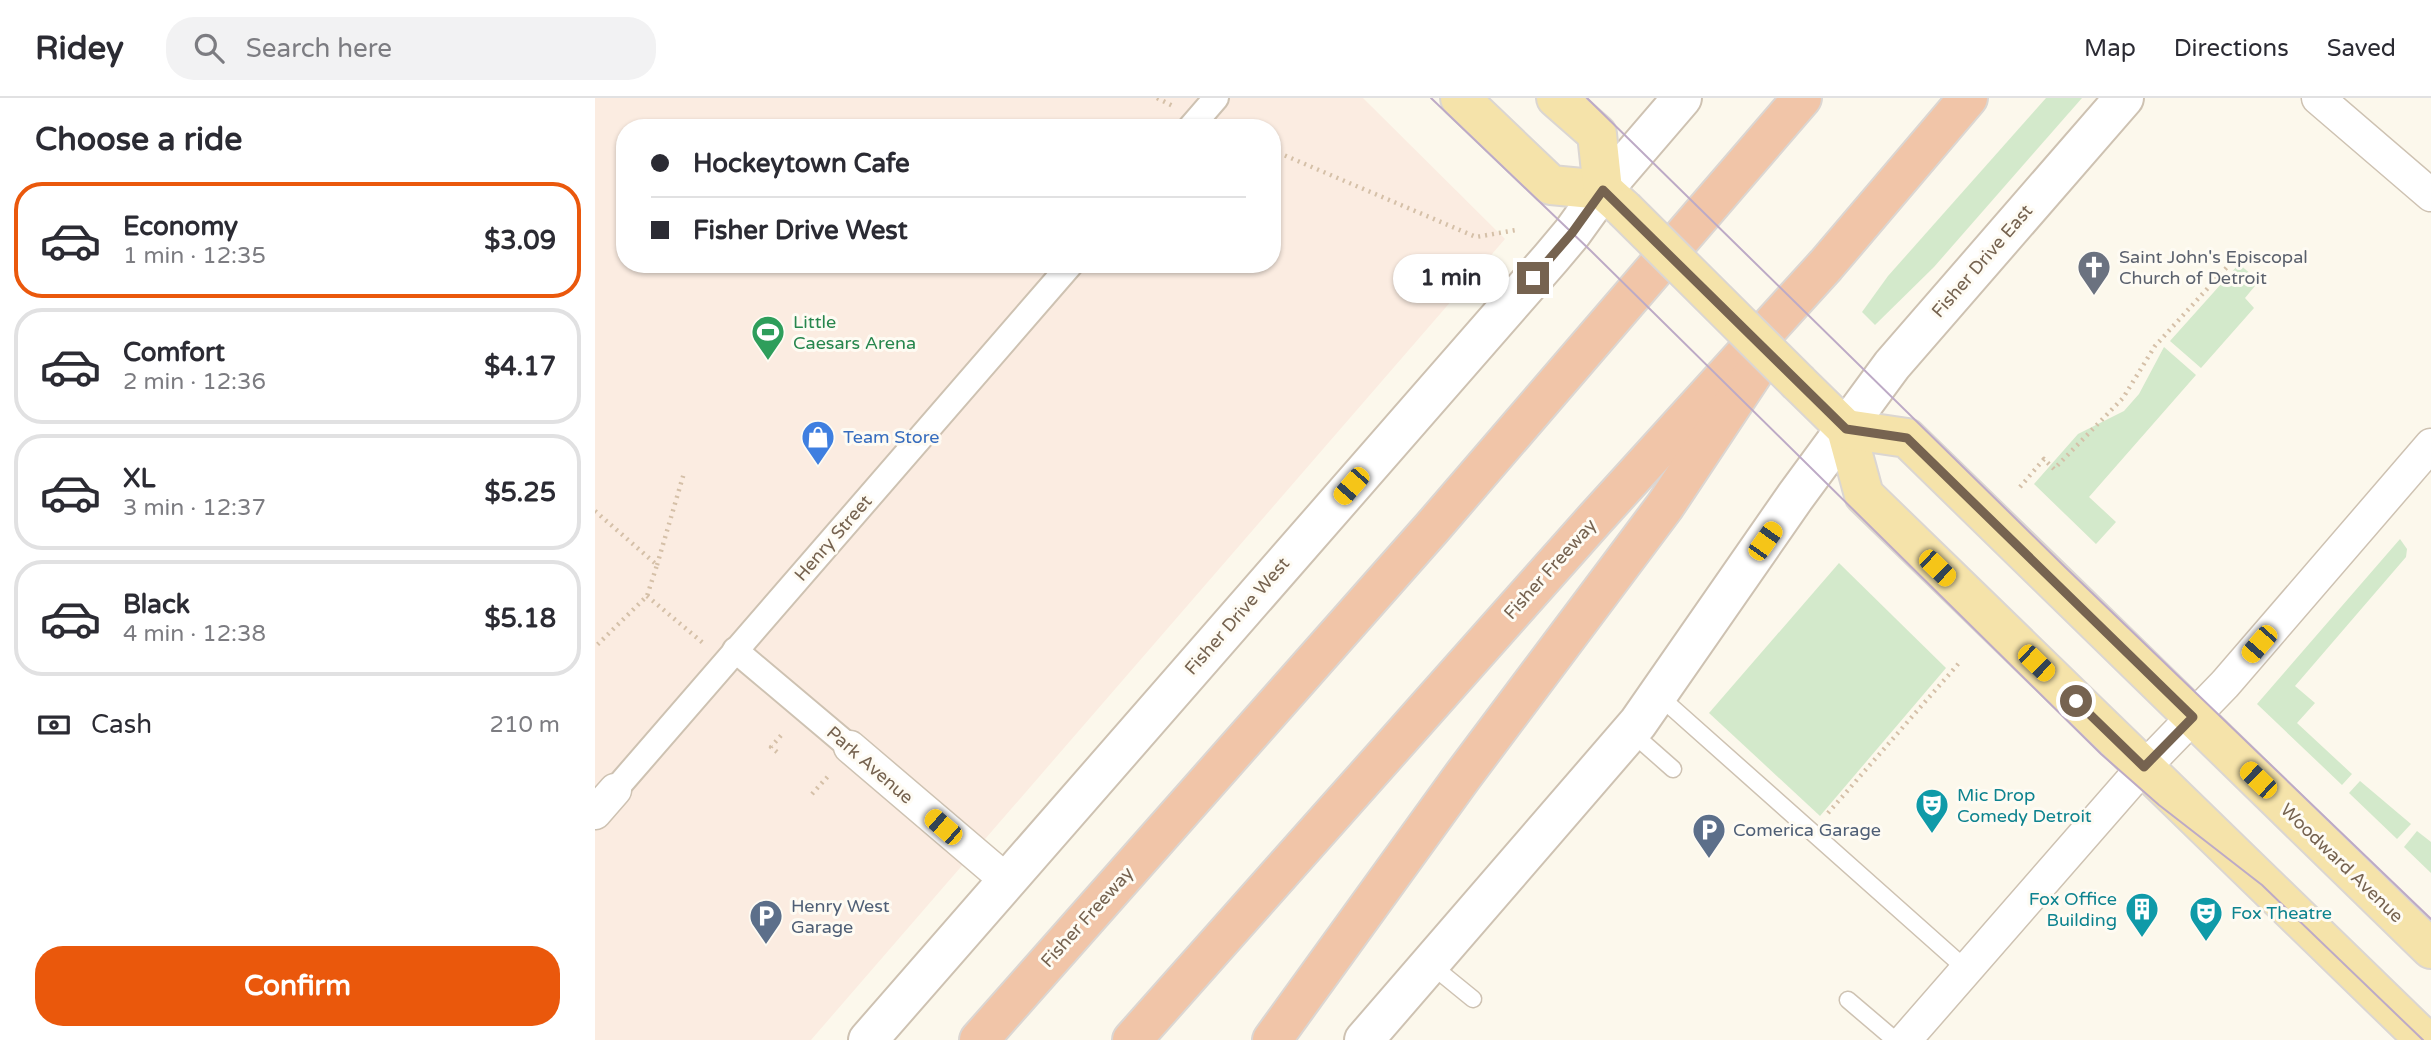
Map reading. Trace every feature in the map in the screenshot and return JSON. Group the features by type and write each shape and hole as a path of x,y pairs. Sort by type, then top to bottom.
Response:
{"highway":[{"name":"Fisher Freeway","path":"979,1040 1431,528 1803,98"},
{"name":"Fisher Freeway","path":"1132,1040 1595,519 1826,265 1968,98"},
{"path":"1272,1040 1462,777 1665,506 1826,265"}],"main road":[{"path":"1460,98 1552,185 1614,200"},
{"path":"1556,98 1597,134 1614,200 1846,429 1864,495 2425,1040"},
{"name":"Woodward Avenue","path":"1846,429 1907,438 2431,949"}],"street":[{"path":"1198,119 1216,98"},
{"path":"1614,200 1682,98"},
{"name":"Fisher Drive East","path":"1846,429 1892,365 2124,98"},
{"path":"2318,98 2431,195"},
{"name":"Fisher Drive West","path":"868,1040 1558,249 1614,200"},
{"name":"Henry Street","path":"605,802 1063,273"},
{"path":"1364,1040 1631,732 1795,497 1846,429"},
{"path":"1905,1040 2144,767 2225,684 2431,445"},
{"name":"Park Avenue","path":"730,656 841,760 1006,880"}],"lane":[{"path":"1658,695 1966,969"},
{"path":"1631,732 1673,769"},
{"path":"1430,964 1473,999"},
{"path":"1848,1000 1895,1040"}],"path":[{"path":"1281,154 1476,237 1516,230"},
{"path":"2019,487 2044,460 2054,469 2123,398 2155,346 2228,266"},
{"path":"595,648 647,596 684,473"},
{"path":"595,511 657,565"},
{"path":"647,596 730,656"},
{"path":"1811,831 1959,663"},
{"path":"777,752 771,747 784,732"},
{"path":"812,794 841,760"}],"shaded area":[{"path":"595,98 1363,98 1505,239 811,1040 595,1040"}],"green space":[{"path":"2046,98 2082,98 1934,267 1875,325 1862,312 1888,276"},
{"path":"2239,264 2259,281 2245,298 2254,308 2201,368 2170,341"},
{"path":"2164,347 2196,375 2089,497 2116,522 2096,544 2034,484 2078,434 2124,411 2139,394"},
{"path":"2400,539 2407,549 2406,557 2295,686 2315,703 2297,723 2352,774 2342,785 2257,704"},
{"path":"1839,563 1946,668 1820,816 1709,713"},
{"path":"2360,781 2411,824 2397,839 2349,793"},
{"path":"2417,831 2431,842 2431,873 2404,847"}],"tram line":[{"path":"1431,98 1590,250 2101,754 2159,805 2262,885 2423,1040"},
{"path":"1587,98 2065,567 2431,919"}],"place":[{"name":"Saint John's Episcopal Church of Detroit","path":"2094,297"},
{"name":"Little Caesars Arena","path":"768,362"},
{"name":"Team Store","path":"818,467"},
{"name":"Mic Drop Comedy Detroit","path":"1932,835"},
{"name":"Comerica Garage","path":"1709,860"},
{"name":"Fox Office Building","path":"2142,939"},
{"name":"Fox Theatre","path":"2206,943"},
{"name":"Henry West Garage","path":"766,946"}],"route":[{"path":"1533,278 1572,233 1603,190 1846,429 1907,438 2193,717 2144,767 2076,701"}]}
